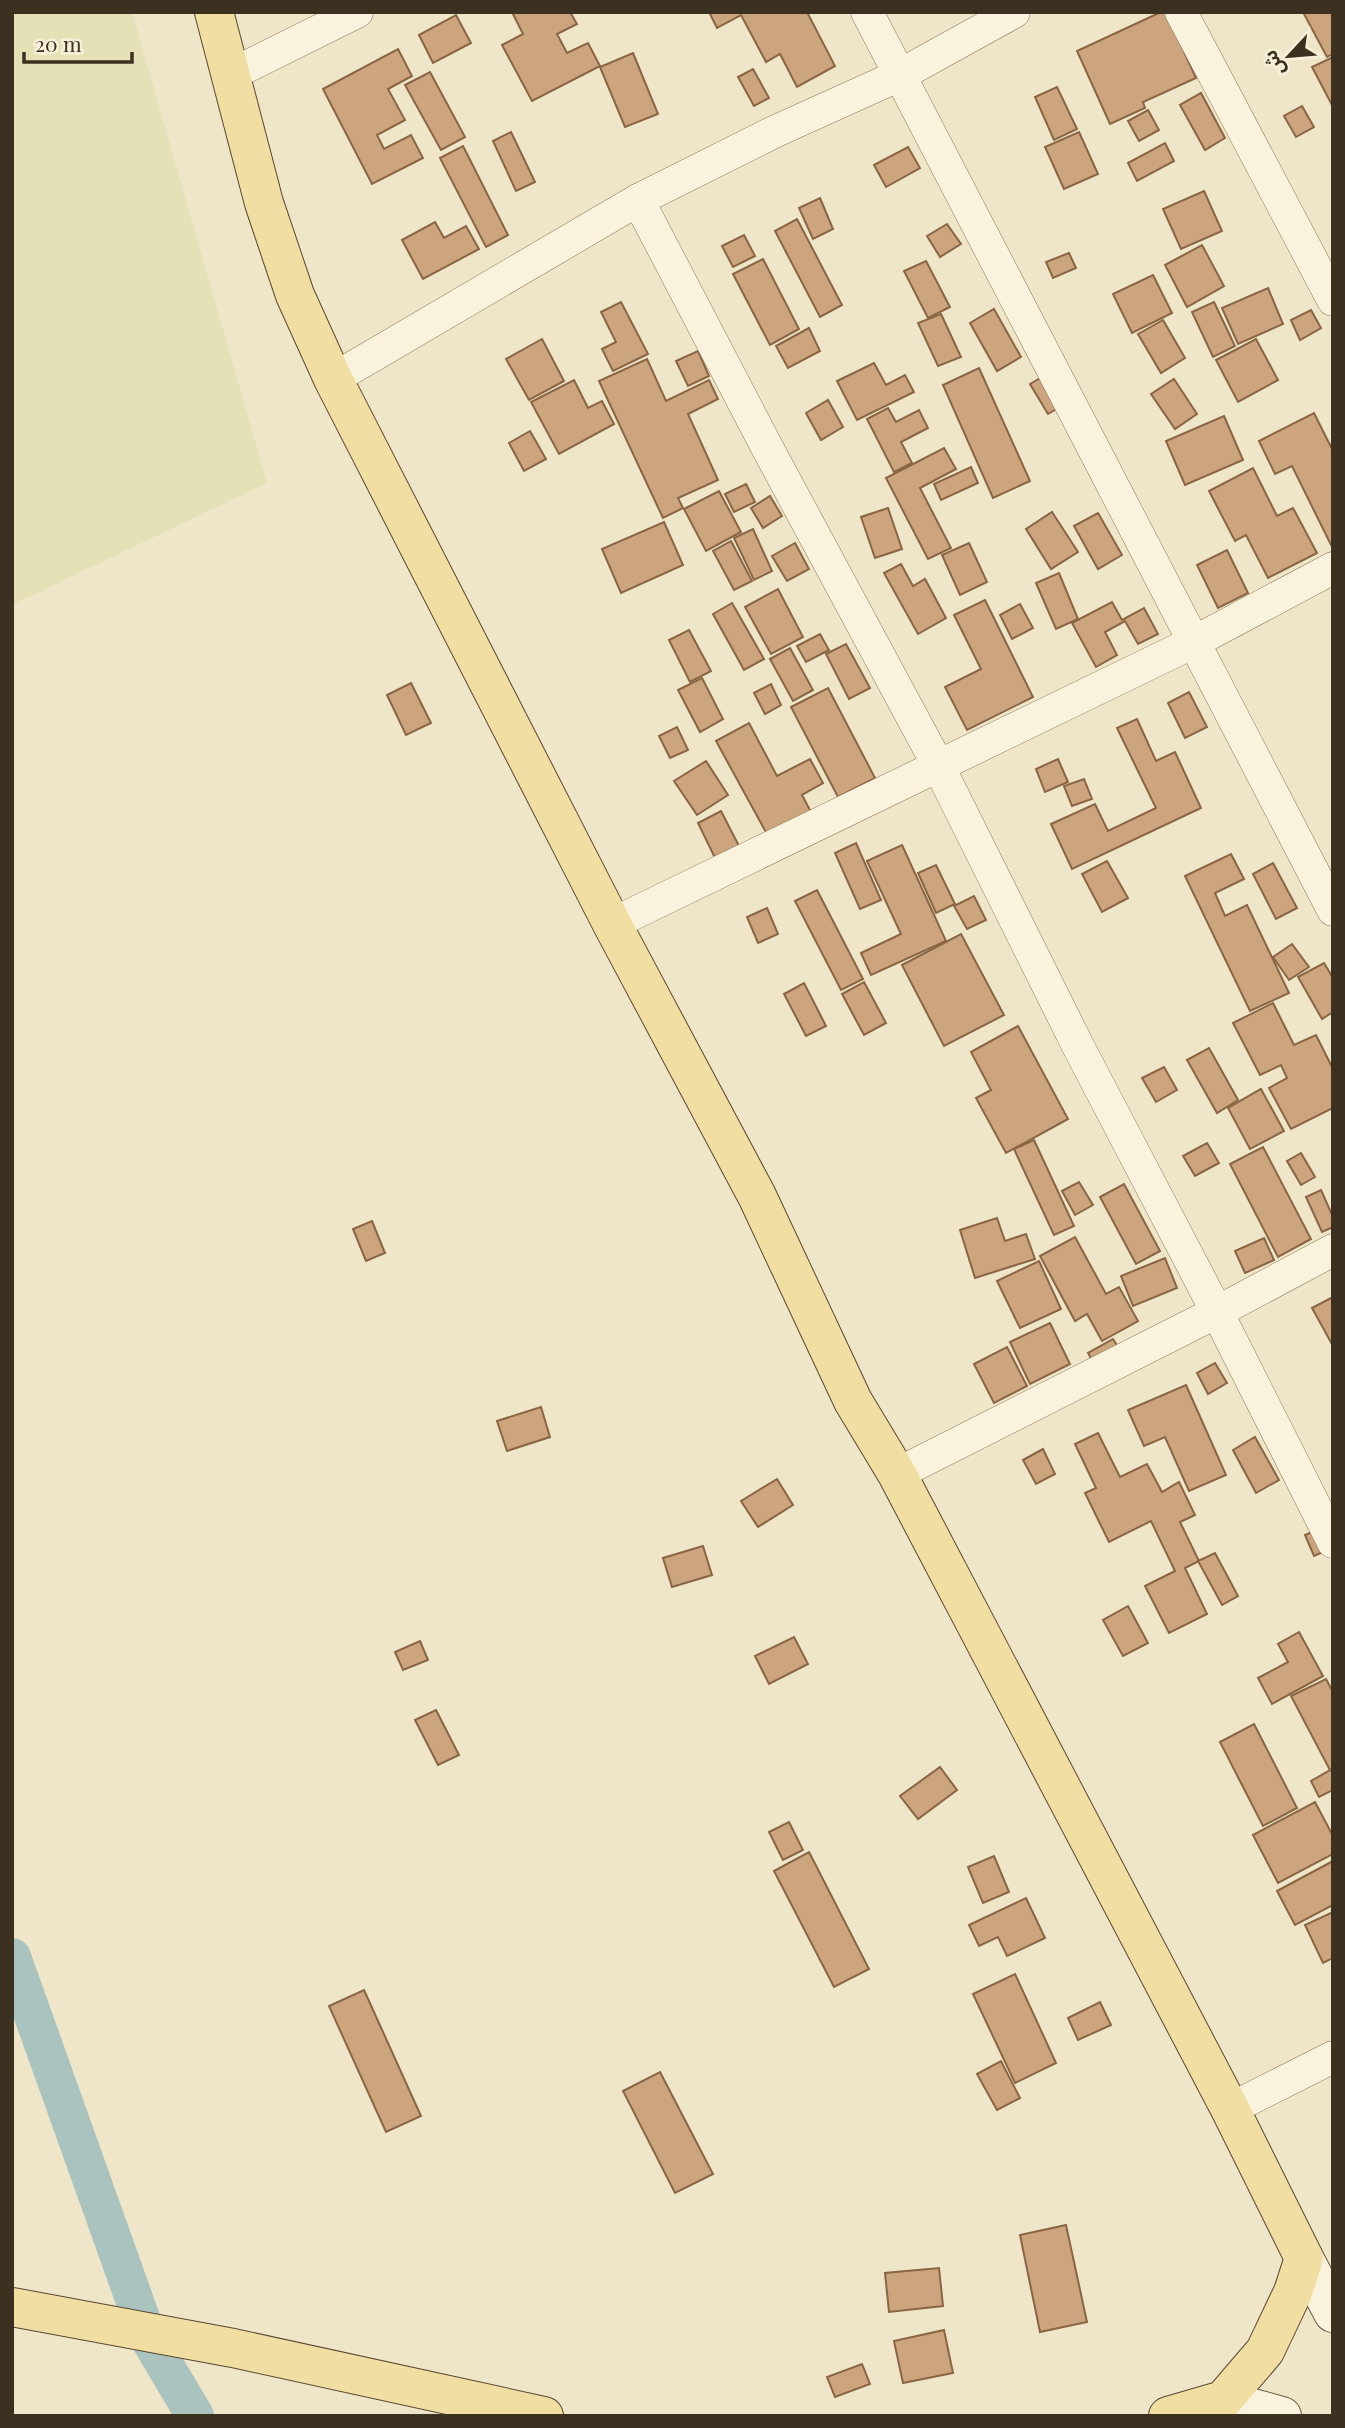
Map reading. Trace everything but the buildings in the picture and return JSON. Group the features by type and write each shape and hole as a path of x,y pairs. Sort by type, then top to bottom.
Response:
{"main road":[{"path":"214,12 264,203 295,295 333,379 612,924 757,1196 853,1401 897,1474 1230,2109 1333,2313"},
{"path":"1223,2400 1265,2351 1293,2292 1304,2258"},
{"path":"12,2306 233,2348 544,2416"},
{"path":"1168,2416 1223,2400 1282,2416"}],"street":[{"path":"230,75 358,12"},
{"path":"867,12 1333,910"},
{"path":"333,379 638,200 776,131 900,75 1014,12"},
{"path":"1181,12 1333,300"},
{"path":"638,200 938,765 1077,1046 1217,1312 1333,1542"},
{"path":"612,924 1194,642 1333,568"},
{"path":"897,1474 1217,1312 1333,1250"},
{"path":"1230,2109 1333,2057"}],"shaded area":[{"path":"12,12 132,12 267,483 12,605"}],"waterway":[{"path":"12,1957 147,2335 195,2416"}]}
